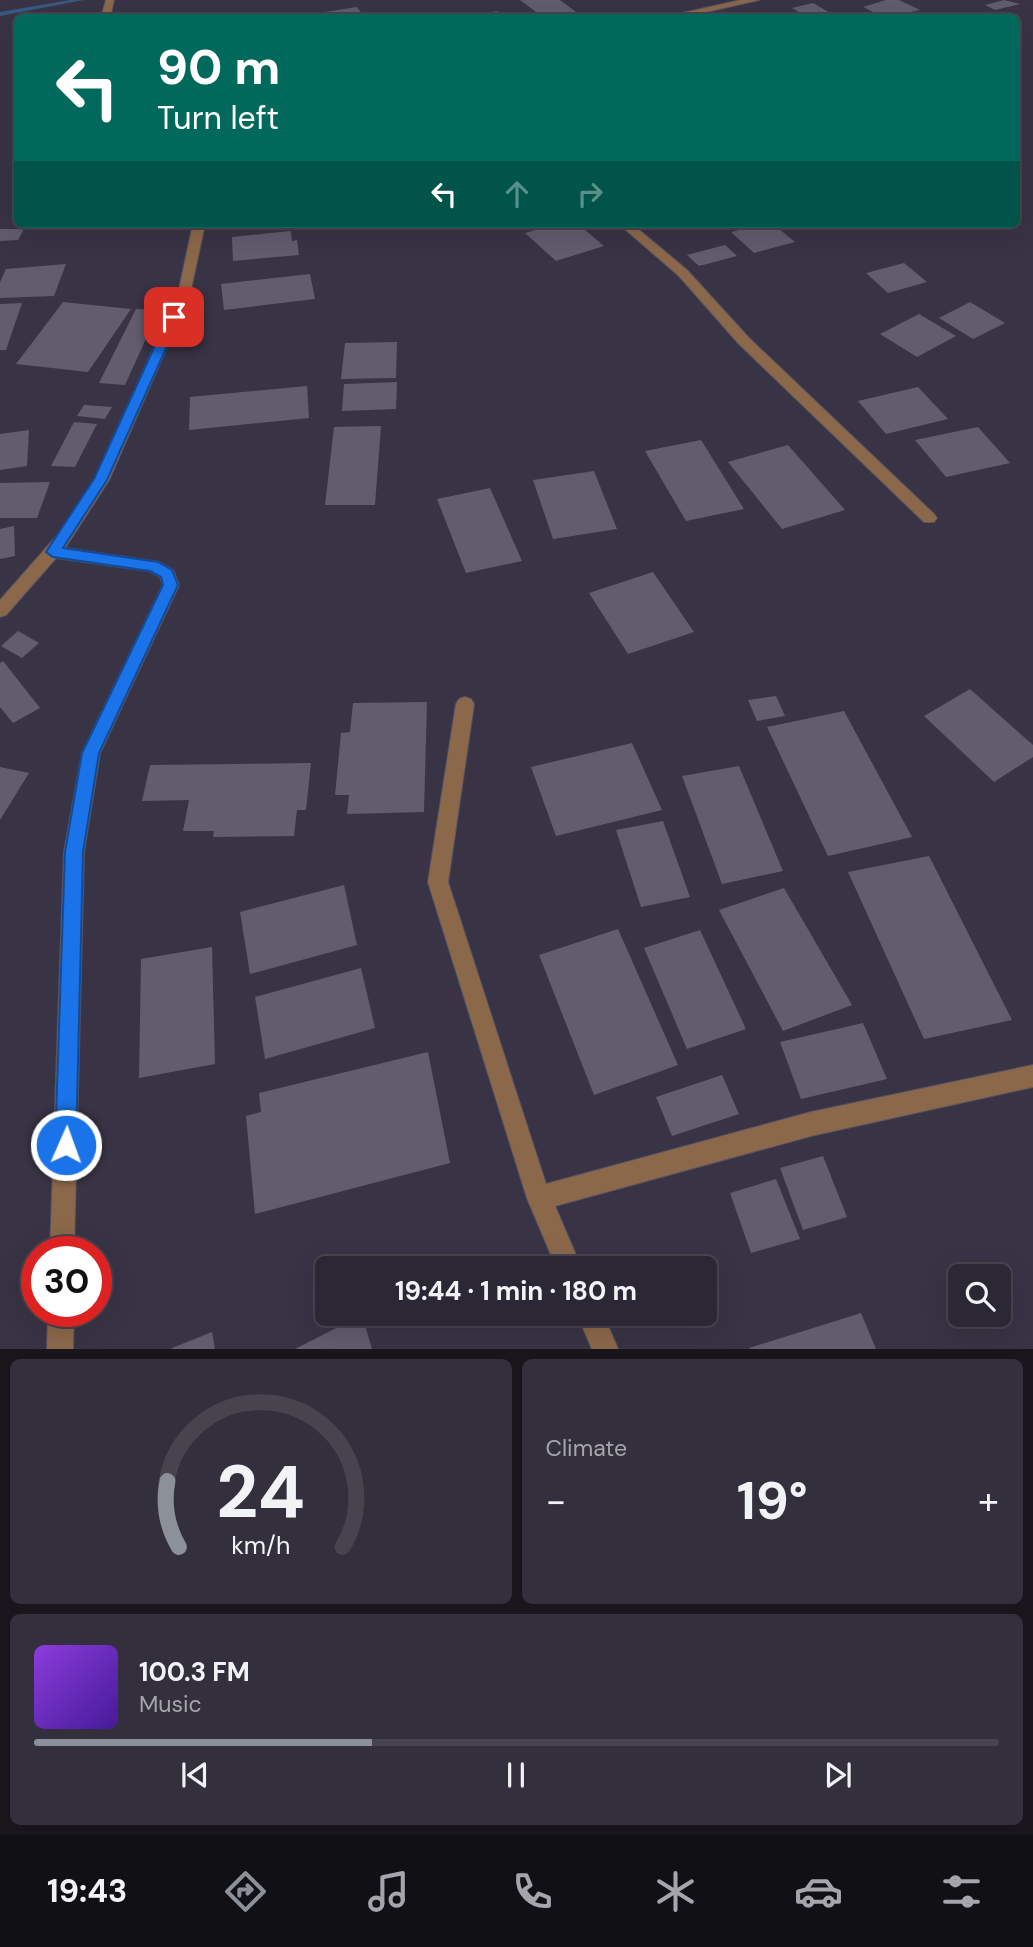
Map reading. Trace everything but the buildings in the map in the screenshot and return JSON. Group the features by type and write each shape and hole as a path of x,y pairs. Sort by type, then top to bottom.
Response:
{"street":[{"path":"684,14 755,0"},
{"path":"0,611 53,552 101,480 179,306 198,228"},
{"path":"630,228 683,273 744,341 929,518"},
{"path":"53,552 153,566 167,574 171,585 91,753 85,774 74,852 62,1236"},
{"path":"465,704 438,881 539,1198 564,1256"},
{"path":"539,1198 811,1124 1033,1076"},
{"path":"595,1326 605,1349"},
{"path":"60,1349 61,1327"}],"waterway":[{"path":"0,14 81,0"}],"route":[{"path":"66,1145 74,852 85,774 91,753 171,585 167,574 153,566 53,552 67,535 101,480 174,317"}]}
